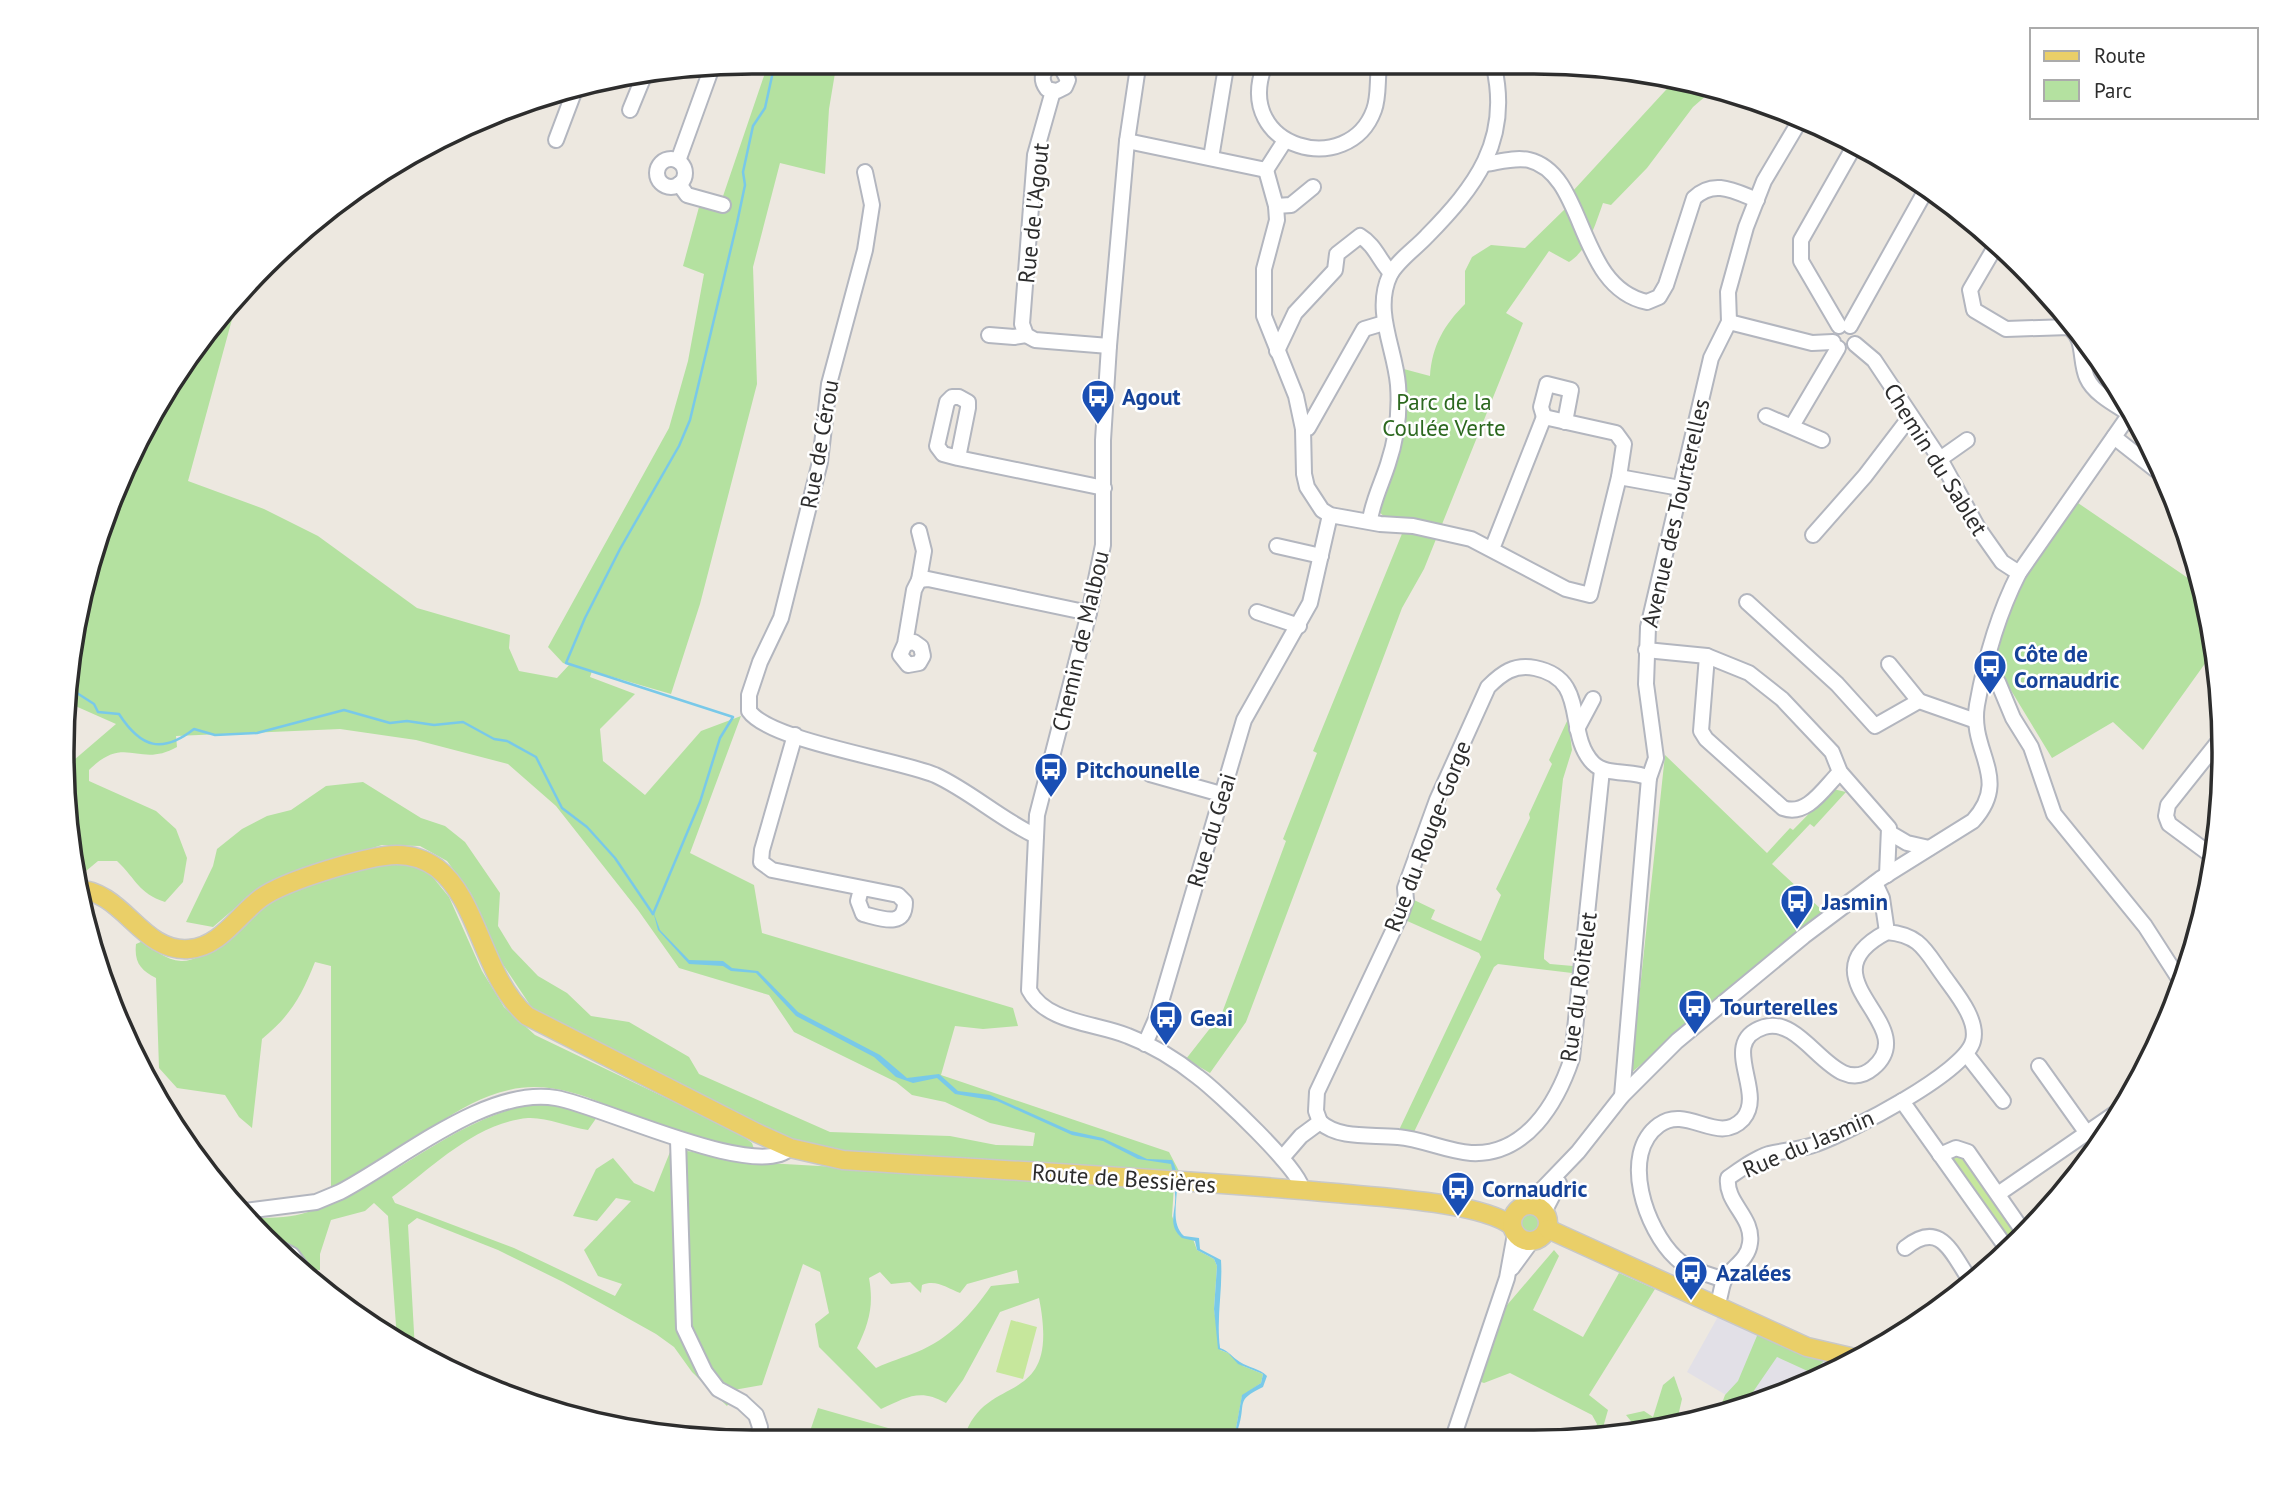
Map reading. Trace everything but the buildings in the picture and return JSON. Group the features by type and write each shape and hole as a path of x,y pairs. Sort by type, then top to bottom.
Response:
{"main road":[{"name":"Route de Bessières","path":"89,893 105,896 159,942 190,949 212,942 262,897 283,887 382,856 418,858 438,869 450,881 464,904 498,981 527,1016 790,1148 843,1160 1302,1189 1458,1207 1528,1222 1807,1347 1844,1356"}],"street":[{"name":"Rue de l'Agout","path":"1044,74 1042,81 1053,91 1061,90 1067,83 1067,74"},
{"name":"Chemin de Malbou","path":"1137,74 1127,141 1109,346 1103,440 1103,545 1090,613 1037,815 1029,990 1033,999 1055,1013 1128,1036 1199,1078 1298,1175 1302,1189"},
{"path":"1211,158 1225,74"},
{"path":"1262,74 1259,87 1261,102 1272,129 1284,142 1321,148 1343,144 1353,138 1368,122 1375,109 1378,74"},
{"path":"1370,520 1388,465 1397,424 1398,386 1384,323 1384,293 1391,273 1455,208 1486,164 1498,111 1495,74"},
{"path":"678,162 709,75"},
{"path":"631,110 641,83"},
{"name":"Rue de l'Agout","path":"1026,335 1022,324 1035,155 1053,91"},
{"path":"556,140 572,98"},
{"name":"Avenue des Tourterelles","path":"1622,1096 1650,778 1656,748 1646,684 1646,650 1652,607 1710,358 1728,323 1731,276 1757,200 1797,126"},
{"path":"1127,141 1266,170"},
{"path":"1284,142 1266,170 1277,220 1262,286 1264,316 1296,396 1303,429 1307,486 1322,510 1330,515 1370,520 1380,524 1413,526 1471,539 1566,589 1590,595 1619,477 1624,444 1616,433 1544,417"},
{"path":"1728,323 1848,350 1855,344 1857,334 1844,326 1801,261 1801,240 1851,152"},
{"path":"1486,164 1529,160 1556,176 1607,276 1625,294 1647,302 1659,297 1666,285 1694,198 1701,191 1711,187 1727,188 1757,200"},
{"path":"665,161 678,162 685,173 679,184 670,187 662,183 657,171 665,161"},
{"name":"Rue de Cérou","path":"795,735 761,722 749,712 749,695 760,662 782,618 820,462 830,384 865,250 873,205 864,172"},
{"path":"679,184 687,195 723,205"},
{"path":"1276,206 1292,205 1313,187"},
{"path":"1792,426 1835,345 1832,334 1844,326 1922,196"},
{"path":"1277,351 1295,313 1335,270 1337,254 1360,236 1369,241 1379,260 1391,273"},
{"path":"1992,252 1970,290 1974,310 2006,329 2062,327"},
{"path":"1303,429 1308,428 1364,329 1384,323"},
{"path":"989,335 1026,335 1035,340 1109,346"},
{"name":"Chemin du Sablet","path":"1855,344 1874,360 1940,459 1978,528 2002,562 2019,573"},
{"path":"2082,353 2086,377 2092,387 2115,403"},
{"path":"1492,549 1544,417 1541,407 1547,384 1571,390 1565,422"},
{"path":"1766,415 1822,440"},
{"path":"1813,535 1865,477 1910,417"},
{"path":"1455,1430 1528,1222 1549,1198 1578,1152 1622,1096 1677,1041 1804,936 1881,879 1973,821 1988,801 1990,770 1978,739 1976,721 2001,611 2019,573 2126,420"},
{"path":"2114,437 2148,464"},
{"path":"1940,459 1967,440"},
{"path":"958,458 1104,488"},
{"path":"1619,477 1680,488"},
{"name":"Rue du Geai","path":"1145,1044 1156,1019 1251,702 1310,603 1330,515"},
{"path":"905,644 924,551 919,531"},
{"path":"1277,545 1321,556"},
{"path":"919,580 928,579 1090,613"},
{"path":"1747,602 1806,659 1837,684 1875,726 1919,701"},
{"path":"1257,612 1299,625"},
{"path":"1646,650 1707,656 1749,673 1782,699 1832,752 1840,772 1884,822 1890,833 1907,844 1929,848"},
{"path":"1707,656 1702,731 1706,739 1783,808 1793,812 1804,809 1840,772"},
{"path":"1889,664 1919,701 1976,721"},
{"name":"Rue du Rouge-Gorge","path":"1320,1122 1316,1111 1317,1092 1401,914 1406,900 1405,888 1437,800 1488,687 1509,670 1522,667 1544,670 1556,676 1573,699 1577,729 1592,762 1602,770"},
{"path":"1986,669 1997,682 2013,718 2031,747 2054,814 2145,926 2175,973"},
{"path":"1577,729 1593,699"},
{"path":"862,889 772,870 761,862 762,850 795,735 933,774 1036,836"},
{"path":"2205,851 2168,824 2166,816 2168,805 2212,750"},
{"path":"1602,770 1650,778"},
{"name":"Rue du Roitelet","path":"1320,1122 1327,1128 1343,1133 1401,1137 1469,1153 1483,1153 1519,1140 1555,1100 1572,1058 1602,770"},
{"path":"1150,774 1222,794"},
{"path":"1009,822 1037,815"},
{"path":"1887,932 1881,879 1890,833"},
{"path":"1724,1280 1691,1268 1676,1259 1657,1232 1641,1188 1639,1168 1646,1140 1662,1122 1674,1118 1686,1118 1715,1130 1733,1126 1742,1119 1751,1100 1742,1052 1747,1039 1764,1027 1775,1025 1790,1028 1839,1071 1854,1075 1872,1069 1882,1058 1886,1045 1882,1026 1856,984 1853,972 1862,949 1887,932 1914,939 1956,994 1974,1032 1968,1055 2003,1101"},
{"name":"Rue du Jasmin","path":"1717,1305 1724,1280 1744,1260 1750,1244 1749,1226 1726,1190 1728,1178 1769,1154 1814,1145 1848,1131 1902,1101 1968,1055"},
{"path":"2039,1066 2086,1132"},
{"path":"252,1210 316,1202 336,1194 476,1112 511,1098 553,1097 583,1103 678,1140 732,1153 770,1156 790,1148"},
{"path":"1902,1101 2003,1242"},
{"path":"1998,1194 2104,1120"},
{"path":"1282,1158 1301,1136 1320,1122"},
{"path":"678,1140 684,1328 705,1372 718,1389 742,1402 756,1415 759,1430"},
{"path":"1940,1155 1962,1148 2020,1226"},
{"path":"1905,1248 1919,1237 1932,1234 1941,1239 1966,1274"}],"shaded area":[{"path":"1720,1313 1829,1363 1794,1379 1734,1400 1687,1372"}],"green space":[{"path":"765,74 835,74 829,109 825,174 780,163 753,267 757,384 700,604 671,694 592,671 590,677 635,694 600,729 603,761 645,795 701,731 741,716 690,853 754,885 762,933 1013,1008 1018,1026 983,1029 955,1026 941,1075 1169,1152 1181,1175 829,1153 806,1147 534,1011 496,954 470,892 447,861 420,846 382,845 285,875 256,890 213,927 186,922 213,866 217,849 242,829 267,816 291,810 326,786 363,782 421,818 445,826 465,842 500,893 498,926 512,949 538,976 567,993 591,1016 629,1022 689,1057 699,1074 830,1132 950,1136 996,1145 1033,1146 1035,1133 990,1123 945,1102 912,1095 896,1082 794,1032 769,995 679,968 638,910 556,806 508,764 416,740 340,729 176,736 177,747 164,753 152,755 123,752 102,759 89,770 89,781 156,811 176,829 187,858 183,882 165,902 143,890 117,861 98,861 85,872 79,841 74,760 116,724 75,706 79,663 97,576 125,492 143,452 188,375 233,316 188,481 264,509 318,536 417,608 510,635 509,648 519,671 557,678 569,665 563,663 548,647 669,428 688,361 704,274 683,266 699,207 721,202"},
{"name":"Parc de la Coulée Verte","path":"1668,87 1706,96 1693,107 1647,168 1611,205 1603,203 1590,236 1576,257 1569,262 1549,251 1506,313 1523,323 1424,569 1402,608 1246,1022 1210,1073 1186,1059 1222,1013 1286,841 1283,839 1317,753 1313,751 1408,519 1388,520 1377,510 1400,368 1430,376 1433,355 1440,337 1465,304 1465,271 1472,257 1491,245 1525,248 1566,208 1572,192"},
{"path":"2078,503 2190,579 2207,661 2143,750 2113,722 2052,758 1995,664 2009,608 2026,574"},
{"path":"1568,719 1572,750 1563,779 1544,959 1550,964 1573,966 1572,973 1498,964 1494,967 1414,1132 1399,1130 1481,957 1479,953 1405,920 1412,899 1435,910 1431,919 1481,941 1501,895 1496,889 1530,818 1529,814 1552,764 1549,760"},
{"path":"1665,755 1767,853 1833,789 1846,792 1814,827 1810,824 1772,864 1823,911 1631,1073"},
{"path":"389,863 410,864 427,870 449,897 482,971 504,1007 535,1035 739,1133 752,1143 754,1149 695,1141 574,1093 531,1087 509,1090 471,1104 387,1159 331,1187 331,966 315,962 294,1005 281,1022 262,1039 252,1128 239,1117 225,1095 177,1088 159,1068 156,978 140,965 136,956 136,944 143,941 170,959 192,959 204,954 275,898 331,877"},
{"path":"531,1104 565,1106 597,1117 588,1130 535,1118 490,1128 456,1148 392,1197 395,1203 514,1248 615,1296 622,1284 598,1276 584,1250 631,1201 616,1198 597,1221 573,1216 596,1169 613,1158 634,1183 654,1192 672,1147 679,1328 730,1401 727,1406 692,1372 674,1347 656,1334 563,1282 498,1250 417,1218 408,1225 414,1341 396,1329 388,1216 374,1203 365,1211 331,1220 320,1254 320,1270 315,1270 305,1262 259,1218 292,1216 337,1201 445,1139 501,1112"},
{"path":"687,1151 750,1162 1174,1186 1172,1216 1180,1236 1193,1239 1197,1250 1214,1259 1217,1266 1214,1309 1220,1350 1228,1353 1243,1366 1263,1374 1261,1383 1242,1396 1236,1428 1238,1430 968,1430 974,1417 988,1403 1031,1375 1040,1359 1043,1334 1039,1298 1000,1312 963,1380 946,1403 921,1395 906,1398 881,1409 819,1347 815,1324 829,1313 820,1272 803,1264 762,1385 728,1391 710,1374 685,1313 682,1163","holes":["1017,1270 1019,1283 991,1286 968,1316 929,1347 876,1368 857,1348 869,1314 869,1278 880,1272 891,1284 910,1282 921,1293 922,1285 927,1283 941,1285 960,1293 967,1284"]},
{"path":"1962,1152 2016,1230 2005,1240 1949,1157"},
{"path":"1531,1212 1539,1215 1542,1223 1539,1231 1531,1234 1523,1231 1520,1223 1523,1215"},
{"path":"1554,1250 1559,1256 1533,1310 1583,1337 1619,1273 1655,1289 1589,1395 1608,1410 1603,1427 1596,1427 1597,1424 1592,1415 1510,1373 1484,1383 1478,1381 1502,1311"},
{"path":"1011,1320 1037,1327 1023,1379 996,1372"},
{"path":"1759,1331 1824,1361 1810,1372 1777,1357 1752,1394 1722,1403 1725,1395 1738,1381"},
{"path":"1674,1376 1682,1399 1679,1414 1633,1423 1626,1415 1644,1411 1653,1417 1663,1385"},
{"path":"818,1408 895,1430 810,1430"}],"water":[{"path":"653,911 660,930 689,960 723,961 732,968 758,971 798,1012 880,1055 907,1078 939,1074 958,1091 990,1095 1071,1131 1103,1138 1147,1159 1172,1160 1176,1169 1176,1220 1179,1229 1184,1236 1199,1238 1200,1249 1221,1260 1220,1348 1267,1376 1263,1387 1245,1399 1239,1430 1236,1428 1242,1395 1261,1383 1263,1374 1238,1364 1228,1353 1218,1349 1214,1309 1217,1266 1214,1259 1197,1250 1195,1241 1182,1238 1174,1228 1175,1194 1171,1164 1138,1159 1103,1141 1072,1135 997,1101 955,1094 937,1078 913,1083 896,1077 874,1057 796,1016 756,973 731,971 723,966 689,964 658,930"}],"waterway":[{"path":"653,914 700,802 720,738 733,717 566,663 620,549 679,446 690,420 737,223 745,185 743,172 753,126 765,108 772,74"},
{"path":"76,693 94,704 98,712 119,714 136,734 153,744 172,742 194,729 215,735 257,733 344,710 390,723 407,721 434,725 463,722 536,757 562,808 587,827 615,858 653,914"}],"place":[{"name":"Agout","path":"1098,426"},
{"name":"Côte de Cornaudric","path":"1990,696"},
{"name":"Pitchounelle","path":"1051,799"},
{"name":"Jasmin","path":"1797,931"},
{"name":"Tourterelles","path":"1695,1036"},
{"name":"Geai","path":"1166,1047"},
{"name":"Cornaudric","path":"1458,1218"},
{"name":"Azalées","path":"1691,1302"}]}
